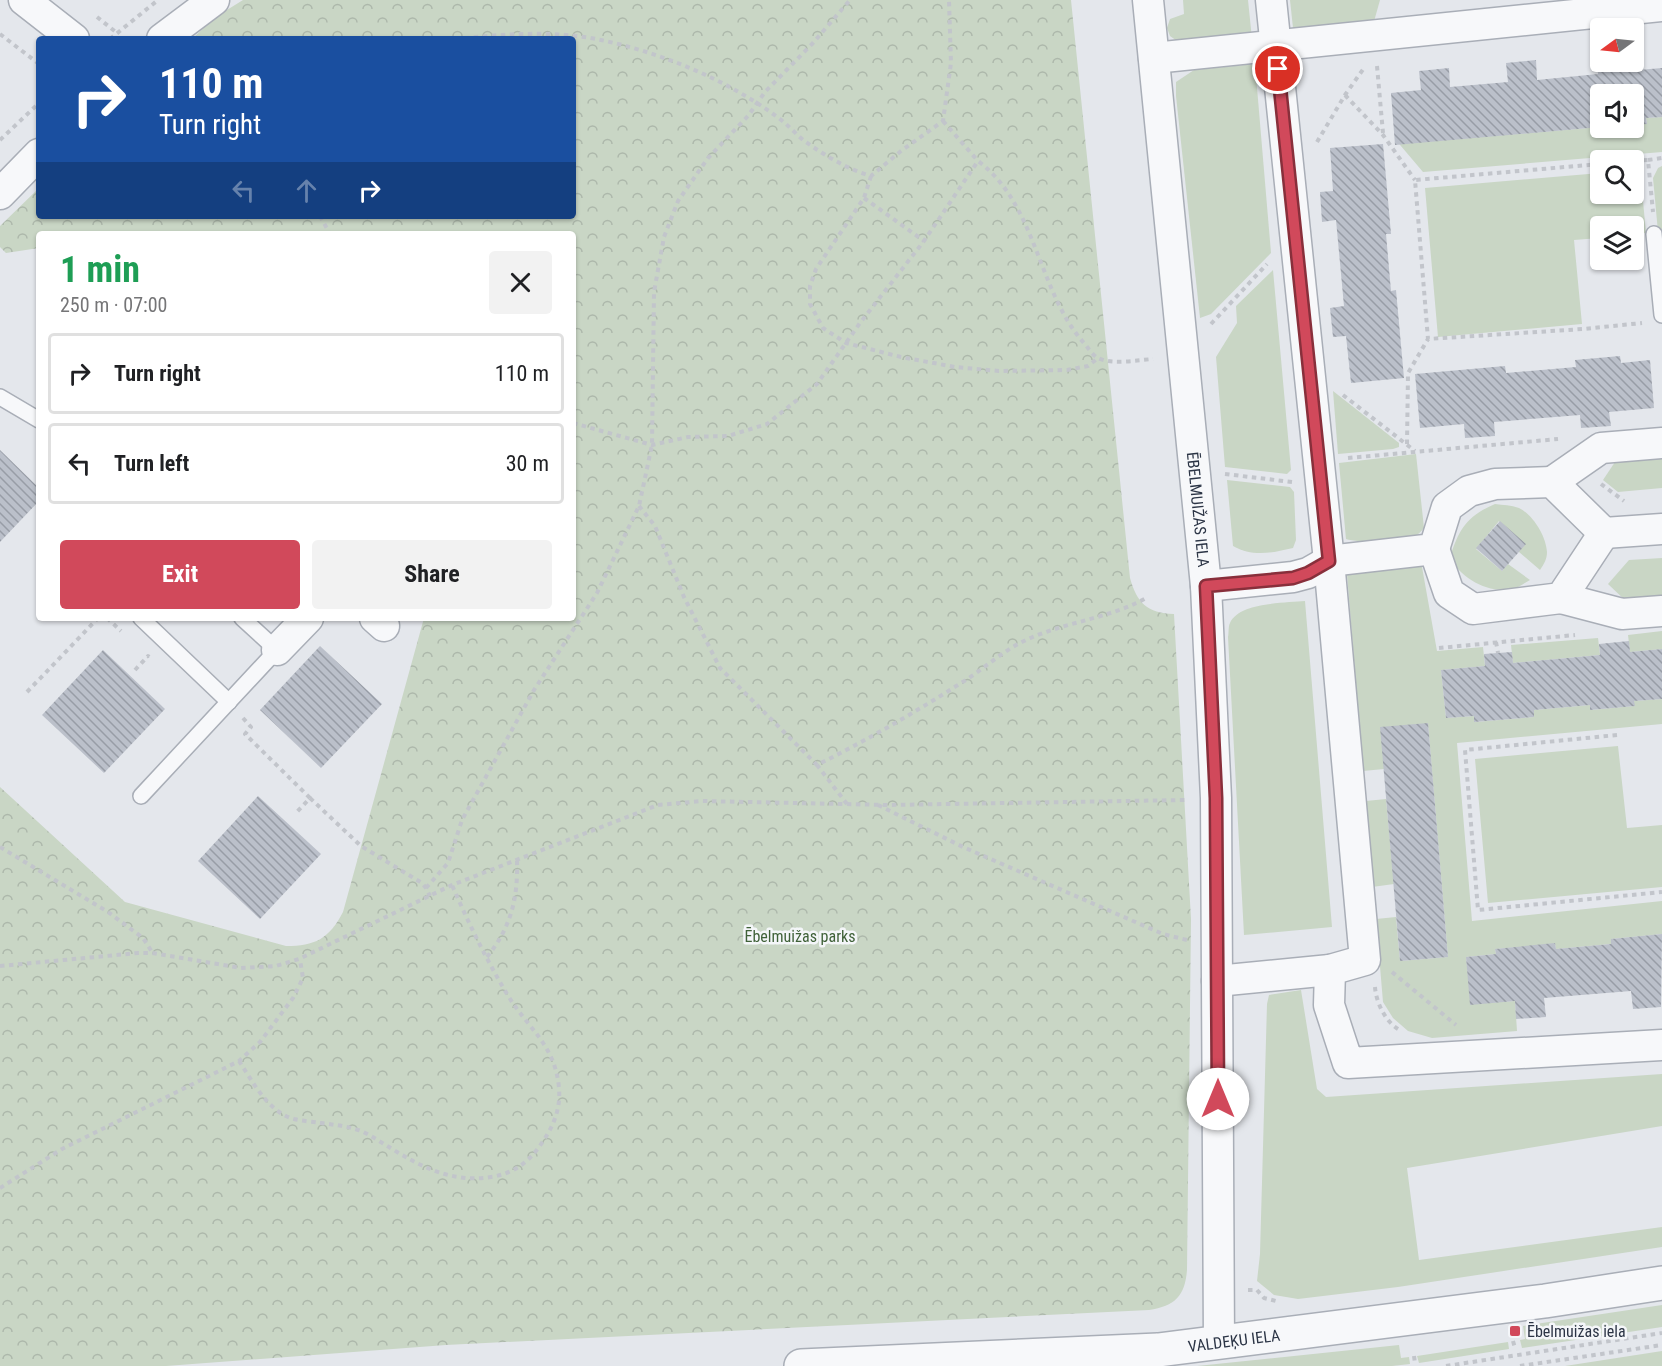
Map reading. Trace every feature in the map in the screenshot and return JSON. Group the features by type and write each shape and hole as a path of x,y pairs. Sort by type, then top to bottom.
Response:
{"street":[{"path":"24,0 70,36"},
{"path":"166,36 214,0"},
{"name":"ĒBELMUIŽAS IELA","path":"1148,0 1206,586 1216,798 1219,1343"},
{"path":"1217,981 1330,970 1365,960 1329,561 1271,0"},
{"path":"1154,58 1662,6"},
{"path":"0,194 36,157"},
{"path":"1662,443 1601,448 1552,482 1495,484 1468,491 1447,507 1434,549 1449,592 1473,609 1561,598 1622,614 1662,611"},
{"path":"1552,482 1604,533 1662,529"},
{"path":"1561,598 1604,533"},
{"path":"1206,586 1293,578 1308,573 1329,561 1434,549"},
{"path":"277,651 305,621"},
{"path":"1330,970 1329,1005 1348,1063 1662,1045"},
{"name":"VALDEĶU IELA","path":"801,1366 975,1362 1158,1350 1533,1303 1662,1283"}],"lane":[{"path":"1654,234 1656,318"},
{"path":"0,397 36,418"},
{"path":"144,621 224,707"},
{"path":"141,796 277,651 246,621"}],"path":[{"path":"114,36 158,0"},
{"path":"426,888 447,863 462,820 534,690 597,593 639,506 652,445 654,291 664,237 678,201 708,158 850,0"},
{"path":"949,0 951,63 943,121 871,176 864,198 816,269 810,286 810,304 823,328 846,343 901,357 955,367 999,371 1067,370 1088,366 1098,358"},
{"path":"0,34 36,62"},
{"path":"492,36 516,34 570,36"},
{"path":"576,37 601,40 682,65 724,83 777,116 804,140 850,170 871,176"},
{"path":"1317,142 1369,59"},
{"path":"1377,61 1383,135"},
{"path":"1345,95 1383,135 1415,180 1428,339 1408,374 1407,445"},
{"path":"0,140 36,106"},
{"path":"943,121 978,161 992,171 1016,203 1069,326 1098,358 1119,362"},
{"path":"1644,160 1662,158"},
{"path":"1648,160 1654,234"},
{"path":"576,424 652,445 688,437 728,436 767,424 818,384 846,343 924,241 978,161"},
{"path":"1415,180 1590,165"},
{"path":"864,198 924,241"},
{"path":"1209,327 1269,261"},
{"path":"1428,339 1583,329 1656,318"},
{"path":"1335,389 1416,452"},
{"path":"1342,458 1566,438"},
{"path":"1221,474 1299,483"},
{"path":"1601,483 1624,501 1633,500"},
{"path":"639,506 655,526 684,597 720,668 817,765 847,804"},
{"path":"817,765 867,740 918,710 1018,645 1051,630 1134,605 1148,597"},
{"path":"27,692 95,621"},
{"path":"1439,648 1578,635"},
{"path":"1497,642 1498,653"},
{"path":"224,707 233,709 251,727 245,734 361,846 426,888 430,896"},
{"path":"1617,735 1465,750 1478,910 1662,892"},
{"path":"295,814 310,798"},
{"path":"0,966 57,959 152,953 242,968 276,966 300,960 452,885 658,805 702,801 877,805 1216,798"},
{"path":"877,805 963,847 1153,929 1197,943"},
{"path":"0,847 108,912 143,938 152,953"},
{"path":"487,957 501,939 514,904 518,882 517,861"},
{"path":"239,1061 256,1087 271,1104 293,1119 342,1125 362,1131 423,1166 447,1176 463,1179 501,1176 519,1167 535,1153 551,1130 558,1109 559,1089 554,1060 535,1030 508,996 471,928 452,885"},
{"path":"0,1188 62,1149 239,1061 260,1042 293,998 303,978 300,960"},
{"path":"1391,971 1463,1032"},
{"path":"1375,984 1376,993 1386,1017 1393,1026 1403,1032"},
{"path":"1446,1366 1662,1333"},
{"path":"1514,1341 1515,1348"},
{"path":"1518,1364 1662,1345"},
{"path":"1414,1356 1415,1363"}],"green space":[{"name":"Ēbelmuižas parks","path":"243,0 1071,0 1130,578 1136,594 1145,605 1150,609 1174,614 1191,919 1187,1270 1184,1287 1172,1302 1166,1306 1149,1310 446,1345 166,1366 0,1366 0,787 125,902 286,946 313,942 332,929 343,912 423,621 576,621 576,231 36,231 36,248 6,253 0,247 0,226 36,191 36,219 576,219 576,36 195,36 214,18"},
{"path":"1183,0 1248,0 1252,39 1184,46 1170,36 1167,28 1170,19 1184,14"},
{"path":"1290,0 1380,0 1373,25 1304,32 1293,28"},
{"path":"1255,64 1271,253 1211,314 1200,318 1176,82 1194,70"},
{"path":"1662,117 1662,152 1644,154 1644,150 1590,150 1590,158 1423,172 1395,139 1423,142 1590,128 1590,138 1644,138 1646,118"},
{"path":"1662,166 1662,275 1653,178 1658,168"},
{"path":"1590,174 1590,204 1643,204 1646,233 1644,233 1644,216 1590,216 1590,239 1574,240 1582,324 1438,337 1425,188"},
{"path":"1273,270 1291,470 1287,474 1225,467 1216,357 1237,323 1236,306"},
{"path":"1333,391 1399,443 1399,447 1338,454"},
{"path":"1416,454 1424,528 1417,535 1403,540 1372,542 1346,539 1339,463"},
{"path":"1662,458 1662,488 1618,492 1603,480 1615,462"},
{"path":"1227,480 1290,487 1294,492 1296,540 1293,548 1255,553 1233,546"},
{"path":"1495,504 1513,506 1524,511 1538,527 1546,546 1546,557 1540,570 1519,552 1499,521 1476,549 1502,571 1508,564 1530,580 1512,589 1494,589 1476,583 1461,572 1450,557 1465,524 1477,513"},
{"path":"1662,558 1662,599 1627,602 1608,584 1629,560"},
{"path":"1419,564 1422,567 1437,651 1483,647 1485,666 1441,670 1446,718 1474,716 1475,722 1534,717 1534,710 1590,705 1591,710 1634,706 1634,701 1662,699 1662,724 1457,743 1472,921 1662,901 1662,934 1611,939 1611,944 1556,949 1555,944 1495,949 1496,954 1466,957 1471,1004 1515,1001 1517,1031 1432,1038 1408,1031 1393,1018 1383,1002 1376,919 1396,917 1400,961 1448,957 1428,724 1384,769 1363,771 1347,574"},
{"path":"1305,601 1332,927 1244,935 1229,626 1235,616 1252,607"},
{"path":"1662,631 1662,649 1630,652 1628,635"},
{"path":"1598,638 1600,655 1513,663 1511,645"},
{"path":"1618,746 1627,828 1662,825 1662,887 1488,903 1475,759"},
{"path":"1386,799 1394,884 1372,887 1366,801"},
{"path":"1301,990 1317,1089 1326,1097 1662,1074 1662,1126 1407,1168 1419,1260 1662,1227 1662,1247 1398,1287 1298,1299 1274,1295 1257,1281 1260,1254 1267,1004 1269,995"},
{"path":"1662,1305 1662,1327 1522,1348 1520,1340 1525,1339 1523,1326"},
{"path":"1508,1342 1509,1349 1419,1363 1417,1356"},
{"path":"1399,1345 1401,1358 1409,1357 1410,1364 1392,1366 1197,1366"},
{"path":"1662,1351 1662,1366 1565,1366"}],"building":[{"path":"1536,60 1537,80 1598,74 1598,72 1644,72 1644,70 1662,68 1662,117 1646,118 1647,124 1644,124 1644,84 1590,84 1590,128 1395,145 1391,93 1421,90 1419,71 1449,68 1450,87 1508,82 1506,63"},
{"path":"1383,144 1391,234 1386,234 1391,291 1396,290 1404,378 1351,383 1346,336 1333,337 1330,308 1344,306 1336,220 1322,222 1320,192 1333,191 1330,148"},
{"path":"1620,356 1621,363 1650,360 1654,408 1609,412 1611,426 1581,428 1580,415 1494,422 1495,436 1465,438 1464,424 1420,428 1415,374 1505,366 1506,373 1576,367 1575,360"},
{"path":"0,450 36,485 36,504 0,542"},
{"path":"1500,521 1526,544 1502,571 1476,548"},
{"path":"1629,641 1630,652 1662,649 1662,699 1634,701 1635,706 1590,710 1590,705 1534,710 1534,717 1474,722 1474,716 1446,718 1441,670 1485,666 1484,654 1512,652 1513,663 1600,655 1599,644"},
{"path":"320,646 382,704 321,768 260,710"},
{"path":"103,650 165,709 104,773 42,715"},
{"path":"1428,723 1448,957 1400,961 1380,727"},
{"path":"258,796 321,854 260,919 198,861"},
{"path":"1662,934 1661,1007 1633,1009 1631,991 1544,998 1546,1017 1516,1019 1515,1001 1470,1005 1466,957 1496,954 1495,949 1555,943 1556,949 1611,944 1611,939"}],"place":[{"name":"Ēbelmuižas iela","path":"1515,1331"}],"route":[{"path":"1218,1099 1216,798 1206,586 1293,578 1308,573 1329,561 1278,69"}]}
